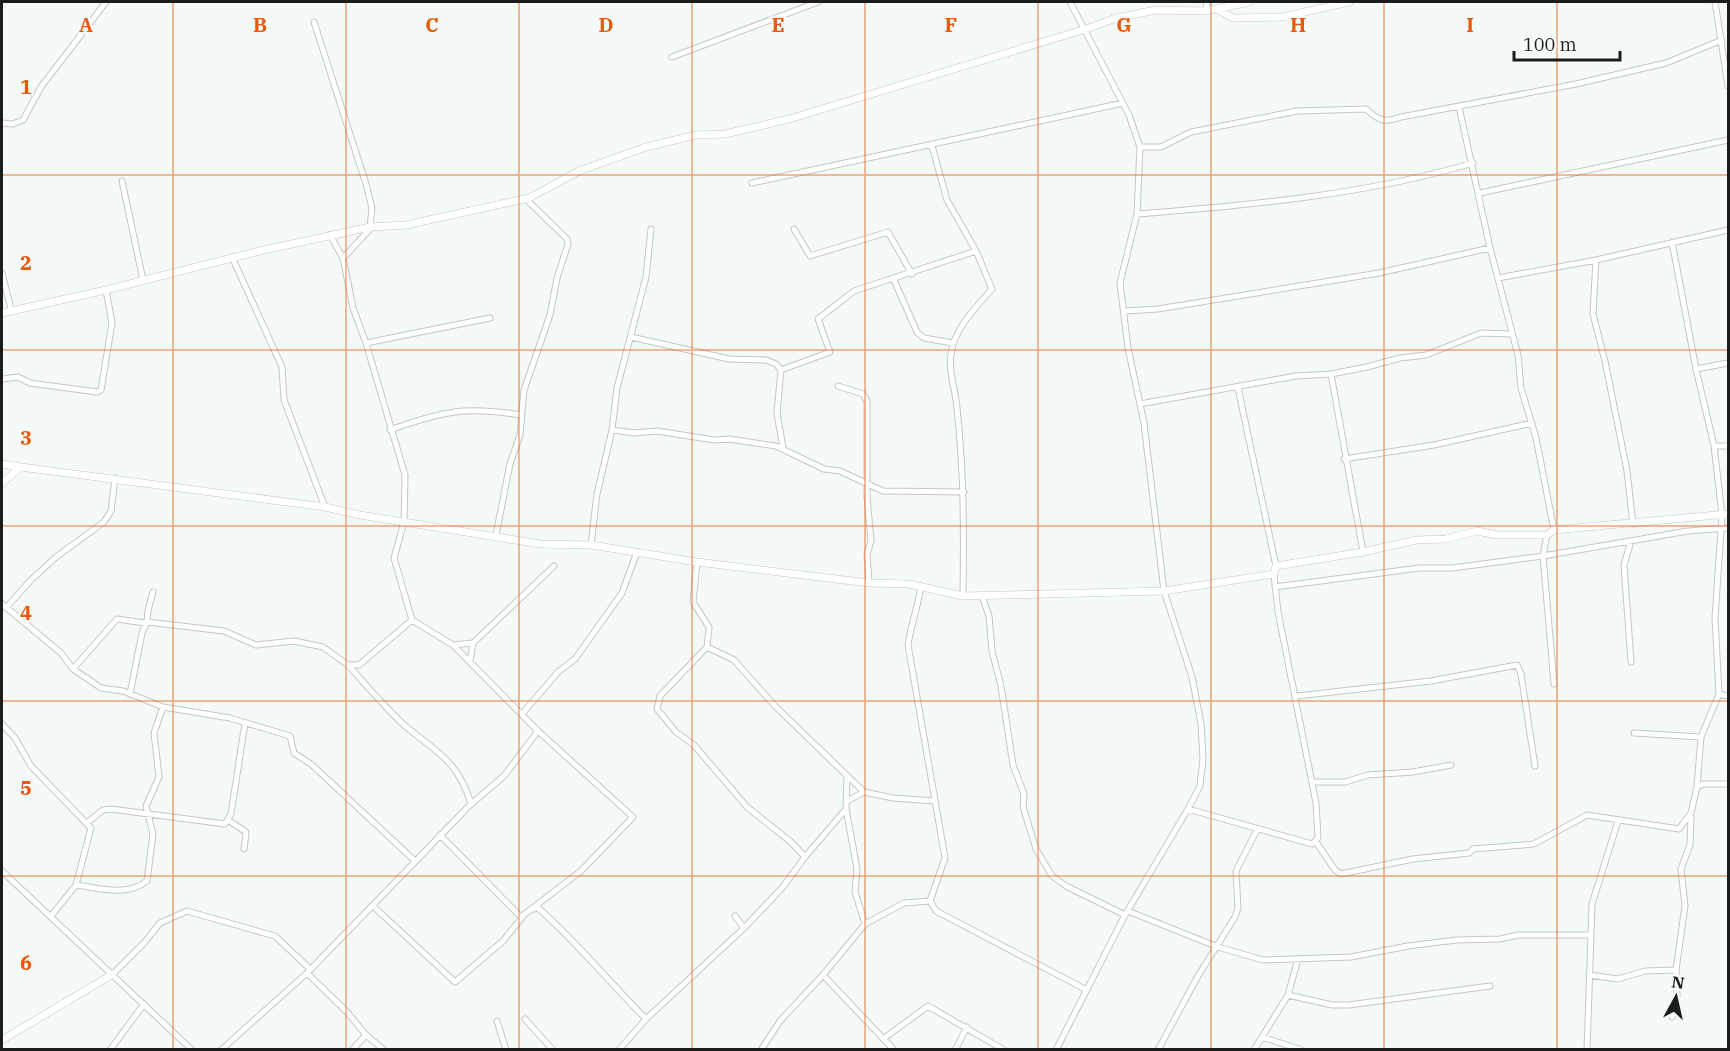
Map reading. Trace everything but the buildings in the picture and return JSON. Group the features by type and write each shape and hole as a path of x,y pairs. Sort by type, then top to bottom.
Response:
{"street":[{"path":"2,123 13,124 23,120 41,87 106,2"},
{"path":"672,57 818,2"},
{"path":"1056,1050 1085,989 1188,810 1200,786 1203,759 1201,724 1192,677 1164,591 1140,404 1128,348 1120,283 1137,214 1140,147 1123,103 1070,2"},
{"path":"1206,11 1207,2"},
{"path":"2,313 11,309 106,290 232,257 330,235 371,227 406,225 526,199 579,171 646,147 696,135 725,134 789,118 1086,30 1116,18 1156,10 1206,11 1249,2"},
{"path":"1217,9 1233,18 1282,17 1349,2"},
{"path":"1715,2 1728,86"},
{"path":"314,22 372,208 371,227 343,258"},
{"path":"1140,147 1161,147 1191,132 1297,111 1366,109 1377,119 1386,123 1401,117 1666,63 1722,40"},
{"path":"752,183 1123,103"},
{"path":"1459,107 1480,193 1490,248 1518,355 1521,388 1532,423 1554,530"},
{"path":"1480,193 1728,140"},
{"path":"932,146 947,201 976,251 992,289 963,324 953,343 950,365 957,408 960,466 964,492 963,596"},
{"path":"1137,214 1376,187 1473,163"},
{"path":"122,181 142,280"},
{"path":"496,535 510,464 520,435 524,390 550,315 556,278 568,244 567,239 526,199"},
{"path":"591,545 597,494 612,430 617,388 646,277 651,229"},
{"path":"794,229 810,256 888,232 900,249 912,274"},
{"path":"1498,278 1596,260 1728,230"},
{"path":"330,235 343,258 353,308 388,413 390,430 405,475 404,522 394,558 412,620 453,645 538,731 633,817 581,871 521,916 440,835"},
{"path":"1672,242 1696,369 1714,446 1725,515 1715,618 1719,694 1701,737 1697,787 1691,813 1690,844 1681,869 1685,906 1676,970 1678,987 1672,1017"},
{"path":"1125,311 1158,309 1378,273 1490,248"},
{"path":"781,370 830,352 818,319 854,291 894,280 976,251"},
{"path":"232,257 282,367 284,399 325,507"},
{"path":"1596,260 1593,314 1627,471 1633,524"},
{"path":"2,273 11,309"},
{"path":"894,280 917,332 924,338 953,343"},
{"path":"2,379 18,377 30,383 97,392 101,390 112,322 112,312 106,290"},
{"path":"366,343 490,318"},
{"path":"1140,404 1296,376 1331,374 1426,355 1481,333 1512,334"},
{"path":"631,337 729,359 766,360 776,364 781,370 777,413 783,448"},
{"path":"1696,369 1728,363"},
{"path":"1331,374 1344,459 1363,552"},
{"path":"838,386 866,397 867,483 871,534 867,554 869,583"},
{"path":"1238,388 1275,566 1278,612 1297,696 1312,782 1319,832 1316,842"},
{"path":"390,430 440,413 471,409 521,415"},
{"path":"1344,459 1434,445 1532,423"},
{"path":"612,430 634,433 657,431 783,448 824,469 840,471 883,491 964,492"},
{"path":"1714,446 1728,446"},
{"path":"2,465 52,473 116,478 325,507 540,544 591,545 697,562 869,583 921,586 963,596 1164,591 1274,574"},
{"path":"2,483 21,467"},
{"path":"116,478 111,511 104,522 56,557 4,606 61,652 73,669 100,688 123,691 164,707 245,723 291,736 294,753 310,764 414,861"},
{"path":"1275,566 1363,552 1416,540 1446,539 1477,531 1497,535 1547,535 1554,530 1725,515"},
{"path":"1275,586 1419,568 1452,568 1543,556 1688,531 1725,529"},
{"path":"1547,535 1543,556 1554,684"},
{"path":"1630,662 1624,565 1631,541"},
{"path":"522,714 558,672 575,659 622,593 637,552"},
{"path":"697,562 693,602 710,627 707,647 660,696 657,709 676,732 694,745 747,807 791,842 805,857"},
{"path":"470,661 473,644 554,566"},
{"path":"921,586 918,606 911,617 908,645 945,858 930,901"},
{"path":"130,694 153,592"},
{"path":"982,596 989,616 992,651 1001,686 1013,765 1024,794 1023,807 1036,849 1052,876 1066,886 1127,913 1218,947 1263,960 1351,957 1456,940 1500,939 1518,935 1590,935"},
{"path":"73,669 117,619 224,632 256,645 294,641 323,647 348,665 403,724 438,749 466,785 471,804"},
{"path":"348,665 359,665 412,620"},
{"path":"453,645 473,644"},
{"path":"707,647 734,660 775,706 864,792 893,798 935,801"},
{"path":"1297,696 1431,681 1517,665 1521,674 1535,766"},
{"path":"1719,694 1728,696"},
{"path":"76,885 114,891 133,888 147,880 153,834 147,813 147,800 159,777 154,733 164,707"},
{"path":"228,820 245,723"},
{"path":"2,724 45,782 88,822 91,828 76,885 51,916"},
{"path":"221,1050 308,971 471,804 504,776 538,731"},
{"path":"1634,733 1701,737"},
{"path":"1312,782 1345,782 1368,775 1413,772 1450,765"},
{"path":"848,776 846,809 857,869 855,892 865,924"},
{"path":"1697,787 1703,784 1728,784"},
{"path":"847,801 864,792"},
{"path":"88,822 103,810 111,809 220,824 228,820"},
{"path":"619,1050 646,1019 744,928 782,888 846,809"},
{"path":"1188,810 1312,844 1316,842"},
{"path":"1316,842 1335,870 1341,873 1413,859 1469,853 1473,849 1534,844 1587,815 1679,829 1691,813"},
{"path":"228,820 246,832 244,849"},
{"path":"1587,1050 1590,935 1594,890 1618,820"},
{"path":"1158,1050 1238,908 1236,871 1257,830"},
{"path":"2,871 192,1050"},
{"path":"760,1049 780,1021 823,975 865,924 904,903 930,901"},
{"path":"930,901 936,911 1085,989"},
{"path":"373,906 455,982 502,941 521,917 537,907 563,930 591,964 646,1019"},
{"path":"2,1040 113,974 160,923 187,911 275,936 366,1035 384,1050"},
{"path":"735,916 744,928"},
{"path":"1254,1050 1288,995 1298,960"},
{"path":"1589,975 1618,979 1645,971 1676,970"},
{"path":"823,975 894,1050"},
{"path":"1288,995 1332,1005 1349,1005 1490,986"},
{"path":"110,1050 144,1004"},
{"path":"883,1039 928,1006 1004,1050"},
{"path":"525,1019 553,1050"},
{"path":"497,1021 506,1050"},
{"path":"955,1050 967,1028"},
{"path":"352,1050 366,1035"},
{"path":"1262,1037 1302,1050"}]}
